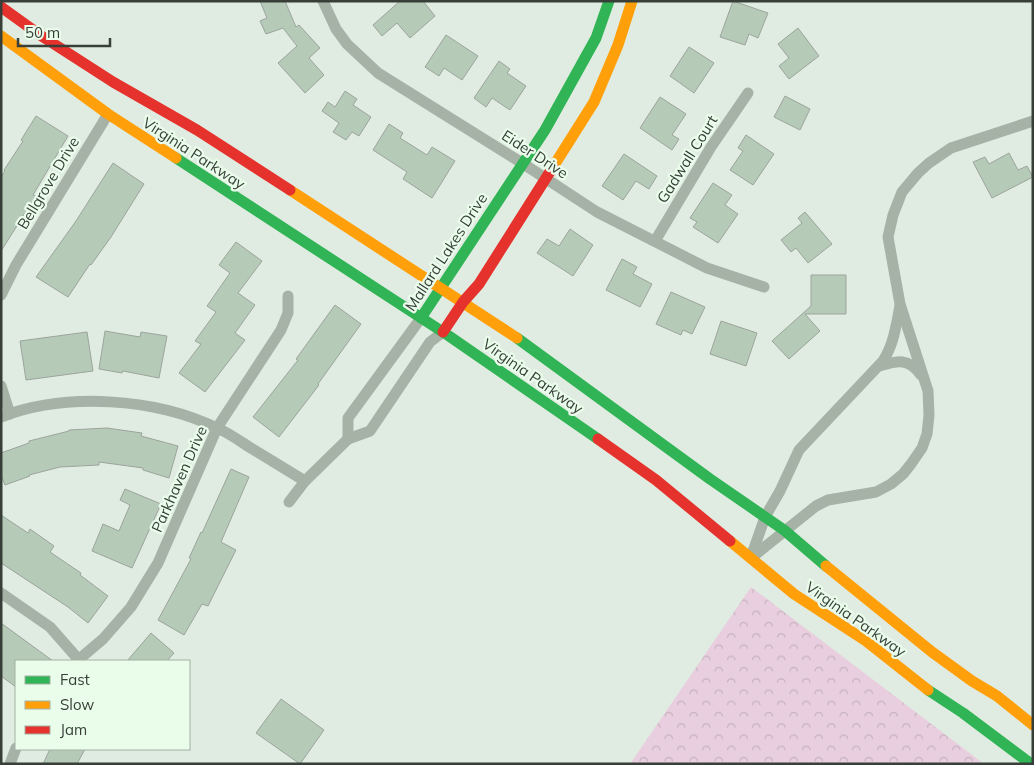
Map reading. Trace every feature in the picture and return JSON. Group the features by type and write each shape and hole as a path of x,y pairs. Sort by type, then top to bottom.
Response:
{"main road":[{"name":"Mallard Lakes Drive","path":"421,318 544,130 596,38 610,1"},
{"path":"443,332 463,302 479,284 594,102 618,45 632,1"},
{"name":"Virginia Parkway","path":"1,8 113,82 197,130 442,288 544,357 710,479 784,530 854,590 932,652 972,681 997,696 1033,725"},
{"name":"Virginia Parkway","path":"1,36 108,114 443,332 656,480 794,594 866,641 924,687 963,712 1030,764"}],"street":[{"name":"Eider Drive","path":"323,1 336,29 347,44 378,74 597,212 707,268 764,287"},
{"name":"Gadwall Court","path":"655,241 711,147 748,93"},
{"name":"Bellgrove Drive","path":"1,295 16,265 108,114"},
{"path":"751,558 816,506 828,500 876,492 891,484 903,474 922,448 927,434 929,415 928,391 900,304 888,237 893,215 902,192 918,173 951,148 1033,121"},
{"name":"Parkhaven Drive","path":"78,660 103,639 130,607 158,563 217,428 281,330 288,313 288,296"},
{"path":"751,558 765,517 780,491 799,450 879,366 889,353 893,344 900,304"},
{"name":"Mallard Lakes Drive","path":"348,440 348,418 421,318"},
{"path":"290,502 305,481 348,440 370,431 430,342 443,332"},
{"path":"879,366 898,361 908,363 916,368 925,380"},
{"path":"1,386 6,415 62,403 105,402 152,407 190,417 217,428 305,481"},
{"path":"1,593 50,626 78,660"},
{"path":"10,764 15,750"}],"green space":[{"path":"751,587 984,764 630,764"}],"building":[{"path":"260,1 285,1 296,27 299,25 320,48 309,58 324,75 305,93 278,63 297,46 283,28 266,34 260,21 267,18"},
{"path":"400,1 423,1 435,16 410,38 397,23 382,36 373,25"},
{"path":"733,1 768,13 758,38 749,34 745,45 720,37"},
{"path":"798,28 819,56 789,79 779,66 789,58 778,44"},
{"path":"446,35 478,56 462,80 444,68 439,76 425,67"},
{"path":"689,47 714,63 694,93 670,76"},
{"path":"499,61 510,69 507,73 526,86 510,110 492,98 486,107 474,98"},
{"path":"345,91 357,99 353,105 371,117 359,136 352,132 346,140 333,132 339,123 322,111 328,102 335,107"},
{"path":"785,96 810,109 800,130 774,117"},
{"path":"660,97 686,114 672,135 679,139 672,150 640,128"},
{"path":"36,116 68,136 33,195 36,196 1,251 1,177"},
{"path":"389,124 403,133 400,138 427,155 432,147 455,161 432,198 403,179 407,172 373,150"},
{"path":"746,135 774,154 753,185 730,170 743,151 738,148"},
{"path":"1009,153 1018,170 1027,166 1033,177 992,198 973,162 985,157 989,164"},
{"path":"624,154 657,176 649,189 636,181 623,200 602,186"},
{"path":"113,163 144,184 111,237 68,297 36,277 76,221"},
{"path":"713,183 732,195 725,205 738,214 718,243 693,227 697,222 690,218"},
{"path":"805,212 832,244 808,263 796,248 791,252 781,240 802,223 798,218"},
{"path":"570,229 593,245 573,276 537,253 547,239 559,246"},
{"path":"236,242 262,261 238,293 255,305 235,333 245,340 205,392 179,373 201,344 195,341 216,312 207,306 230,273 219,265"},
{"path":"622,259 637,267 633,274 652,284 640,307 606,290"},
{"path":"811,275 846,275 846,314 805,314 820,331 789,359 772,341 811,306"},
{"path":"671,292 705,307 692,334 683,330 681,335 656,324"},
{"path":"335,305 361,324 319,385 279,437 253,417 298,360 296,359"},
{"path":"721,321 757,333 746,366 710,354"},
{"path":"105,331 140,337 141,332 167,336 159,378 123,371 122,373 99,369"},
{"path":"87,332 93,371 26,380 20,341"},
{"path":"107,428 142,433 141,436 178,446 169,478 143,470 143,468 99,462 99,465 60,467 29,475 5,485 1,475 1,453 29,443 29,441 69,430"},
{"path":"231,469 249,477 221,542 236,550 208,606 202,604 184,635 158,620 191,559 189,558"},
{"path":"125,489 161,504 132,568 92,551 103,524 119,531 130,505 120,500"},
{"path":"1,515 28,533 30,529 54,546 50,552 81,573 80,575 108,596 88,623 68,607 1,563"},
{"path":"1,623 52,660 15,660 15,686 1,676"},
{"path":"151,633 174,653 168,660 128,660"},
{"path":"281,699 324,730 300,764 256,733"},
{"path":"50,750 84,750 77,764 43,764"}],"traffic: fast":[{"path":"421,318 545,130 596,38 609,1"},
{"path":"176,158 449,336 598,439"},
{"path":"517,338 710,479 784,530 826,566"},
{"path":"928,690 963,713 1031,764"}],"traffic: slow":[{"path":"553,167 594,102 618,45 632,1"},
{"path":"1,36 108,114 176,158"},
{"path":"290,190 517,338"},
{"path":"730,541 794,594 866,641 928,690"},
{"path":"826,566 932,652 972,681 997,696 1033,725"}],"traffic: jam":[{"path":"1,7 40,35 113,82 197,130 290,190"},
{"path":"443,332 463,302 479,284 553,167"},
{"path":"598,439 656,480 730,541"}]}
